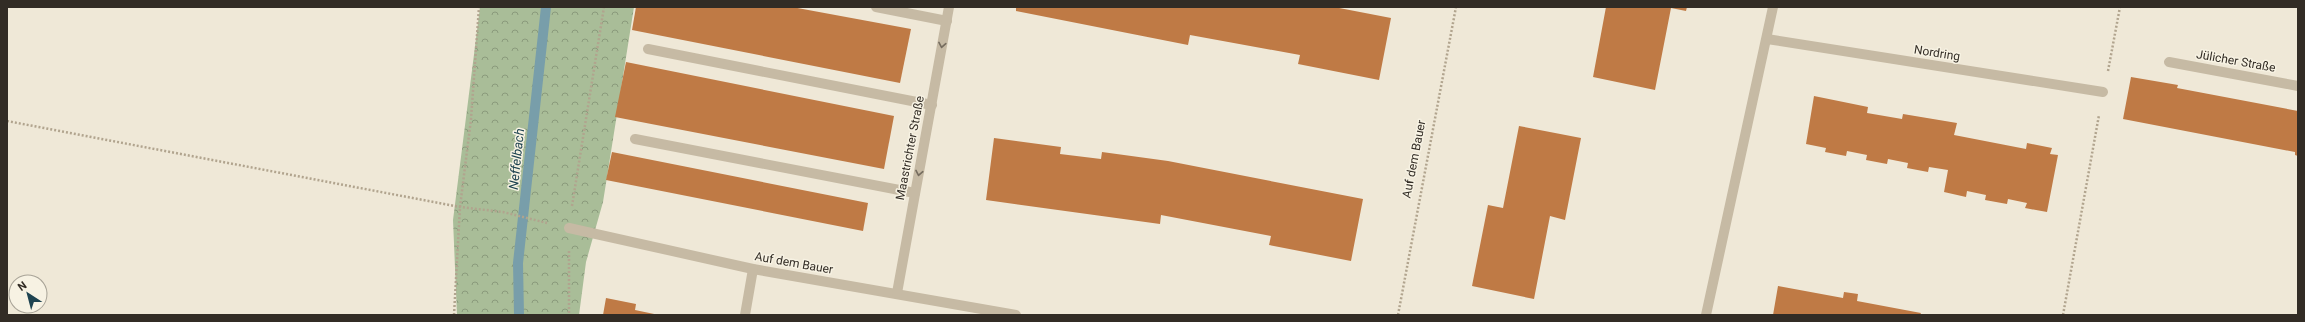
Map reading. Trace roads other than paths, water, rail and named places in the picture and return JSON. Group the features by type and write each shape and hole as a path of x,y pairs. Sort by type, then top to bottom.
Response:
{"street":[{"path":"876,7 947,21"},
{"name":"Maastrichter Straße","path":"897,293 950,7"},
{"path":"1706,315 1773,7"},
{"name":"Nordring","path":"1767,39 2103,92"},
{"path":"648,49 932,105"},
{"name":"Jülicher Straße","path":"2169,62 2298,86"},
{"path":"636,139 915,193"},
{"name":"Auf dem Bauer","path":"569,228 753,269 1016,315"},
{"path":"745,315 753,269"}],"waterway":[{"name":"Neffelbach","path":"519,315 518,263 546,7"}]}
